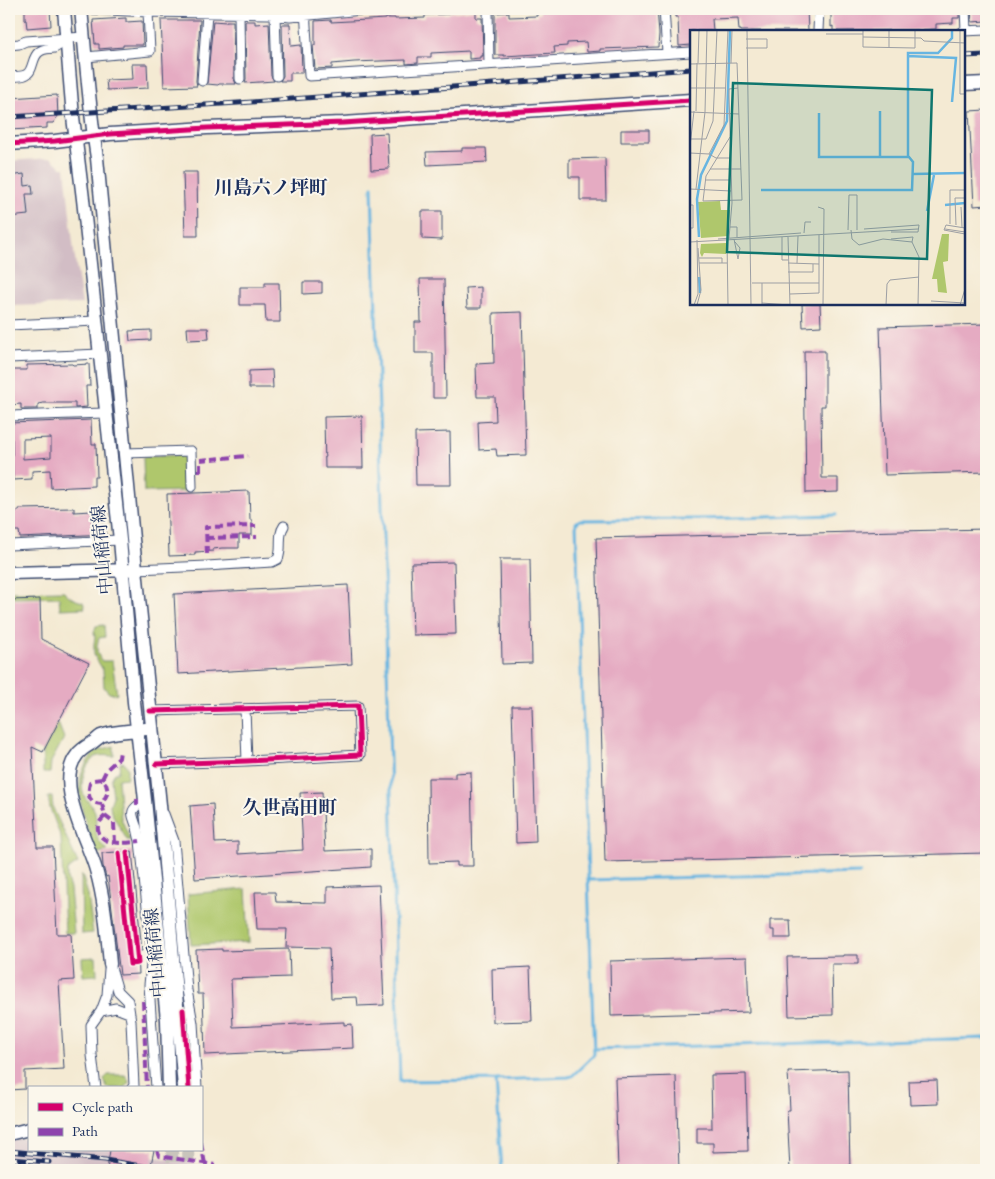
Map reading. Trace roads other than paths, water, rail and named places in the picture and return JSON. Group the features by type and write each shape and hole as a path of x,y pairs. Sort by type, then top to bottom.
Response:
{"main road":[{"name":"中山稲荷線","path":"64,9 76,138 120,540 137,730 146,800 166,1020 169,1086"},
{"name":"中山稲荷線","path":"80,9 97,158 160,805 184,1086"},
{"path":"965,84 986,83"},
{"path":"9,144 207,128 343,123 690,100"},
{"path":"9,573 136,569"},
{"path":"110,964 106,919 99,882 76,816 69,777 71,766 77,755 102,736 152,728"},
{"path":"9,1134 28,1129"}],"street":[{"path":"87,9 239,13 290,17 305,12 372,9"},
{"path":"488,9 489,64"},
{"path":"664,9 667,53"},
{"path":"818,30 819,9"},
{"path":"964,30 965,9"},
{"path":"86,57 150,51 148,12"},
{"path":"305,12 309,76 690,52"},
{"path":"202,80 207,13"},
{"path":"239,13 240,79"},
{"path":"275,15 277,76"},
{"path":"965,31 986,30"},
{"path":"9,45 26,41 84,36"},
{"path":"9,77 27,74 38,52 44,49 56,48 66,38"},
{"path":"19,44 29,50 33,61"},
{"path":"9,325 96,321"},
{"path":"9,358 100,354"},
{"path":"9,416 106,413"},
{"path":"125,453 191,452 192,487"},
{"path":"136,569 272,562 278,559 281,552 280,531 284,526"},
{"path":"9,545 120,540"},
{"path":"150,711 358,706 360,755 156,764"},
{"path":"245,709 247,761"},
{"path":"146,800 133,810 132,815 140,841 152,954 149,985 156,1086"},
{"path":"160,805 174,841 198,1086"},
{"path":"96,1086 91,1025 101,1011 107,994 110,964"},
{"path":"110,964 118,991 128,1001 131,1021 134,1086"},
{"path":"101,1011 116,1008 129,1013"}],"waterway":[{"path":"372,187 400,1081 568,1077 572,1076 594,1055 576,523 580,520 836,515"},
{"path":"588,880 860,873"},
{"path":"594,1049 986,1038"},
{"path":"496,1080 502,1170"}],"tunnel":[{"path":"172,1152 173,1170"},
{"path":"188,1152 189,1170"}],"railway":[{"path":"965,56 986,55"},
{"path":"9,117 238,103 690,69"},
{"path":"9,1151 105,1160 165,1170"},
{"path":"9,1159 49,1162"}],"district":[{"name":"川島六ノ坪町","path":"271,187"},
{"name":"久世高田町","path":"290,807"}]}
